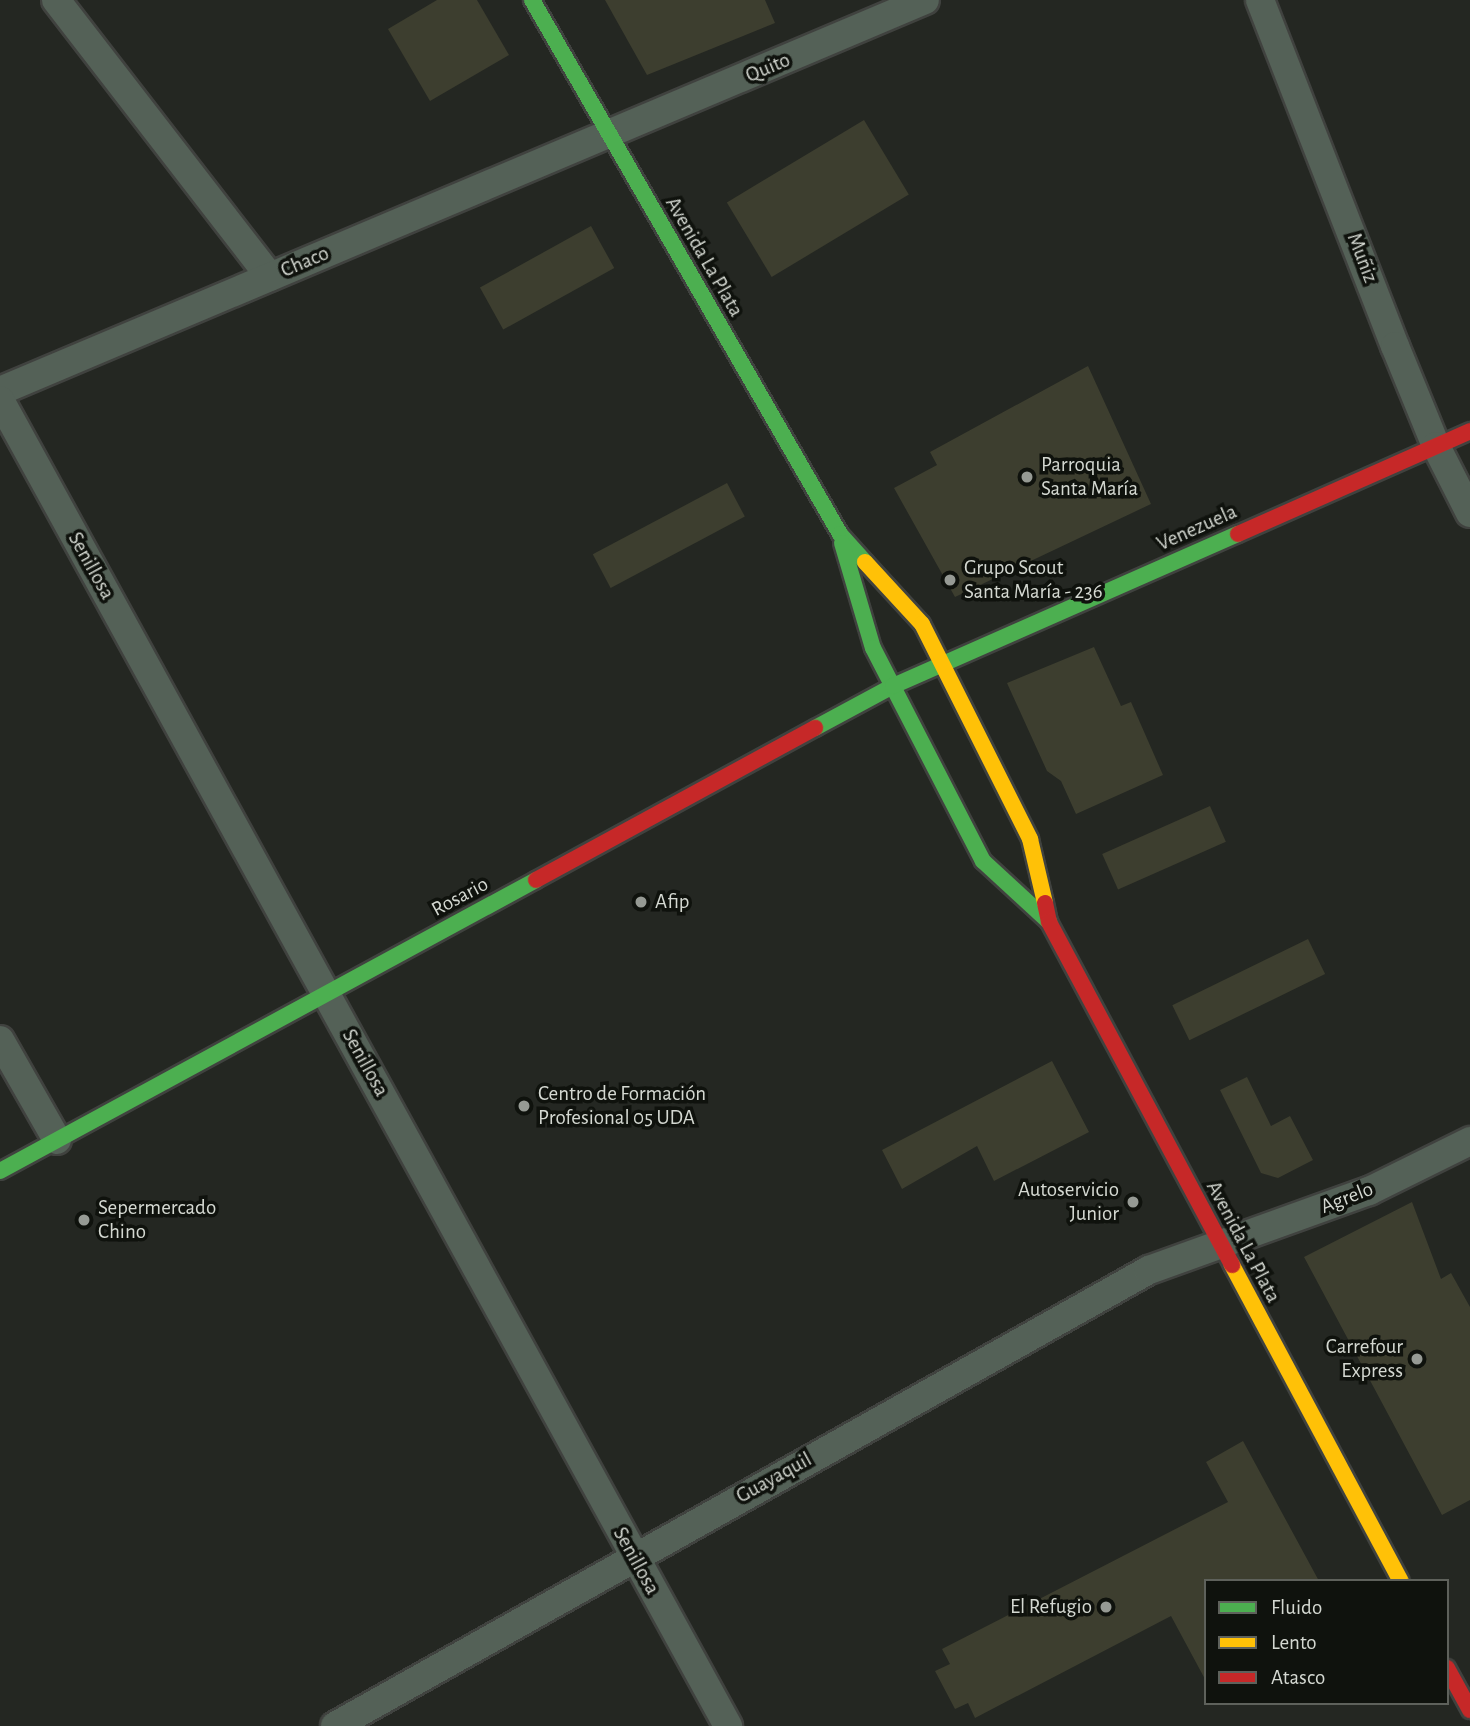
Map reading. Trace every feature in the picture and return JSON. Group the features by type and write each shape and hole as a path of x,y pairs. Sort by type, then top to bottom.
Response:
{"main road":[{"name":"Avenida La Plata","path":"532,0 840,534 922,624 1030,839 1049,922 1400,1579"},
{"name":"Venezuela","path":"940,663 1470,431"},
{"name":"Avenida La Plata","path":"840,534 873,648 983,861 1049,922"},
{"name":"Rosario","path":"0,1171 893,686 940,663"},
{"path":"1449,1672 1470,1710"}],"street":[{"path":"56,0 270,277"},
{"name":"Quito","path":"611,135 925,0"},
{"name":"Muñiz","path":"1260,0 1436,446 1470,513"},
{"name":"Chaco","path":"0,391 611,135"},
{"name":"Senillosa","path":"0,400 729,1726"},
{"path":"0,1040 57,1140"},
{"name":"Agrelo","path":"1220,1244 1370,1191 1470,1142"},
{"name":"Guayaquil","path":"335,1726 1149,1270 1220,1244"}],"building":[{"path":"437,0 477,0 509,55 430,101 388,29"},
{"path":"605,0 765,0 775,23 647,75"},
{"path":"864,120 909,195 772,277 727,202"},
{"path":"591,226 614,268 503,330 480,288"},
{"name":"Parroquia Santa María","path":"1088,366 1151,504 955,597 894,488 937,465 930,452"},
{"path":"727,483 745,517 611,588 593,554"},
{"path":"1094,647 1121,706 1131,702 1163,775 1076,814 1061,781 1047,771 1007,683"},
{"path":"1210,806 1226,842 1118,890 1102,854"},
{"path":"1308,939 1325,974 1189,1040 1172,1005"},
{"path":"1052,1061 1089,1132 994,1181 977,1146 902,1189 882,1150"},
{"path":"1247,1077 1271,1126 1290,1116 1313,1160 1278,1178 1261,1173 1220,1090"},
{"path":"1412,1202 1441,1279 1451,1273 1470,1307 1470,1500 1442,1515 1304,1257"},
{"name":"El Refugio","path":"1243,1441 1318,1579 1204,1579 1204,1677 1171,1616 975,1718 968,1703 955,1709 935,1671 950,1664 942,1649 1228,1502 1206,1462"}],"traffic: fast":[{"path":"532,0 840,534 865,562"},
{"path":"815,728 893,686 1238,534"},
{"path":"842,543 873,648 983,861 1049,922"},
{"path":"0,1171 536,880"}],"traffic: slow":[{"path":"865,562 922,624 1030,839 1045,903"},
{"path":"1232,1265 1400,1579"}],"traffic: jam":[{"path":"1238,534 1470,431"},
{"path":"536,880 815,728"},
{"path":"1045,903 1049,922 1232,1265"},
{"path":"1449,1672 1470,1710"}],"place":[{"name":"Parroquia Santa María","path":"1027,477"},
{"name":"Grupo Scout Santa María - 236","path":"950,580"},
{"name":"Afip","path":"641,902"},
{"name":"Centro de Formación Profesional 05 UDA","path":"524,1106"},
{"name":"Autoservicio Junior","path":"1133,1202"},
{"name":"Sepermercado Chino","path":"84,1220"},
{"name":"Carrefour Express","path":"1417,1359"},
{"name":"El Refugio","path":"1106,1607"}]}
